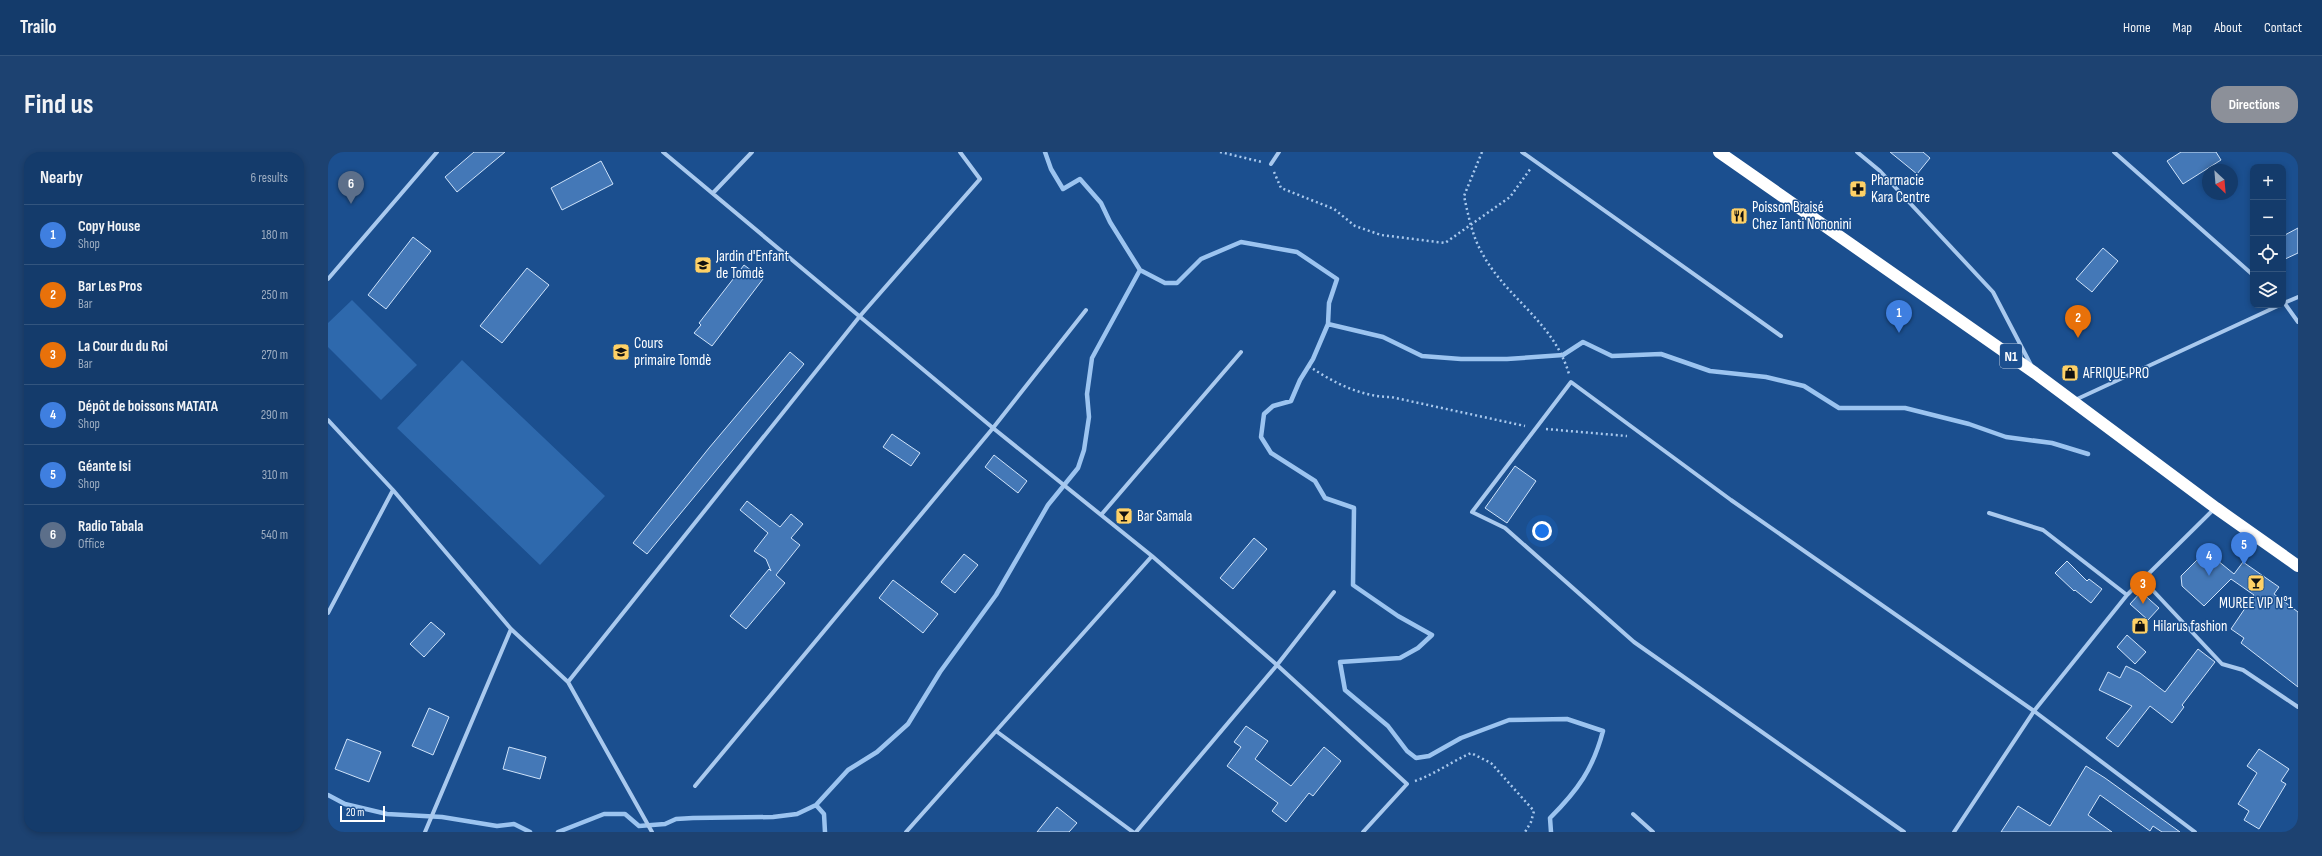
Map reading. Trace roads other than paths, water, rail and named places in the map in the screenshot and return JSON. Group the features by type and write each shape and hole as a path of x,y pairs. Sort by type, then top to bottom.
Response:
{"highway":[{"name":"N1","path":"1719,152 2035,373 2216,508 2298,566"}],"street":[{"path":"328,279 437,152"},
{"path":"663,152 994,428 1152,556 1276,665 1407,784 1363,832"},
{"path":"713,193 752,152"},
{"path":"568,682 860,316 980,179 960,152"},
{"path":"1270,164 1279,152"},
{"path":"1522,152 1781,336"},
{"path":"1857,152 1880,171 1993,292 2035,373"},
{"path":"2114,152 2251,272"},
{"path":"2286,301 2298,297"},
{"path":"2286,305 2298,322"},
{"path":"2072,402 2274,308"},
{"path":"695,786 994,428 1086,310"},
{"path":"1101,515 1241,352"},
{"path":"1904,832 1634,642 1504,528 1472,512 1571,382 1731,500 2034,711 2195,832"},
{"path":"328,420 393,490 511,629 568,682 651,832"},
{"path":"328,613 393,490"},
{"path":"1954,832 2034,711 2127,595 2144,581 2216,508"},
{"path":"1989,513 2043,530 2127,595"},
{"path":"906,832 1152,556"},
{"path":"2144,581 2222,664 2243,670 2298,707"},
{"path":"996,731 1135,832 1276,665 1334,592"},
{"path":"425,832 511,629"},
{"path":"1633,814 1654,832"}],"waterway":[{"path":"1045,152 1051,169 1063,189 1080,179 1101,203 1110,222 1140,270 1165,283 1177,283 1201,259 1241,242 1297,252 1337,279 1329,303 1328,324 1313,359 1300,380 1291,401 1273,406 1264,414 1261,437 1271,453 1315,481 1325,498 1354,508 1353,585 1398,616 1432,635 1418,648 1400,658 1340,662 1345,690 1388,726 1407,751 1416,758 1429,756 1461,738 1509,720 1567,719 1603,731 1594,757 1583,778 1569,798 1550,818 1551,832"},
{"path":"558,832 604,814 625,814 639,826 665,824 676,819 773,817 797,814 816,805 848,770 877,752 908,724 940,672 996,595 1048,505 1078,468 1084,450 1089,417 1087,394 1092,358 1140,270"},
{"path":"1328,324 1383,337 1422,356 1461,359 1507,359 1563,355 1583,342 1612,356 1661,354 1710,371 1766,377 1804,386 1839,408 1905,408 1969,424 2006,437 2052,443 2088,454"},
{"path":"328,795 345,804 387,814 442,817 497,826 514,824 530,832"},
{"path":"816,805 824,814 825,832"}],"place":[{"name":"Pharmacie Kara Centre","path":"1858,189"},
{"name":"Radio Tabala","path":"351,204"},
{"name":"Poisson Braisé Chez Tanti Nononini","path":"1739,216"},
{"name":"Jardin d'Enfant de Tomdè","path":"703,265"},
{"name":"Copy House","path":"1899,333"},
{"name":"Bar Les Pros","path":"2078,338"},
{"name":"Cours primaire Tomdè","path":"621,352"},
{"name":"AFRIQUE PRO","path":"2070,373"},
{"name":"Bar Samala","path":"1124,516"},
{"name":"Géante Isi","path":"2244,565"},
{"name":"Dépôt de boissons MATATA","path":"2209,576"},
{"name":"MUREE VIP N°1","path":"2256,583"},
{"name":"La Cour du du Roi","path":"2143,604"},
{"name":"Hilarus fashion","path":"2140,626"}]}
